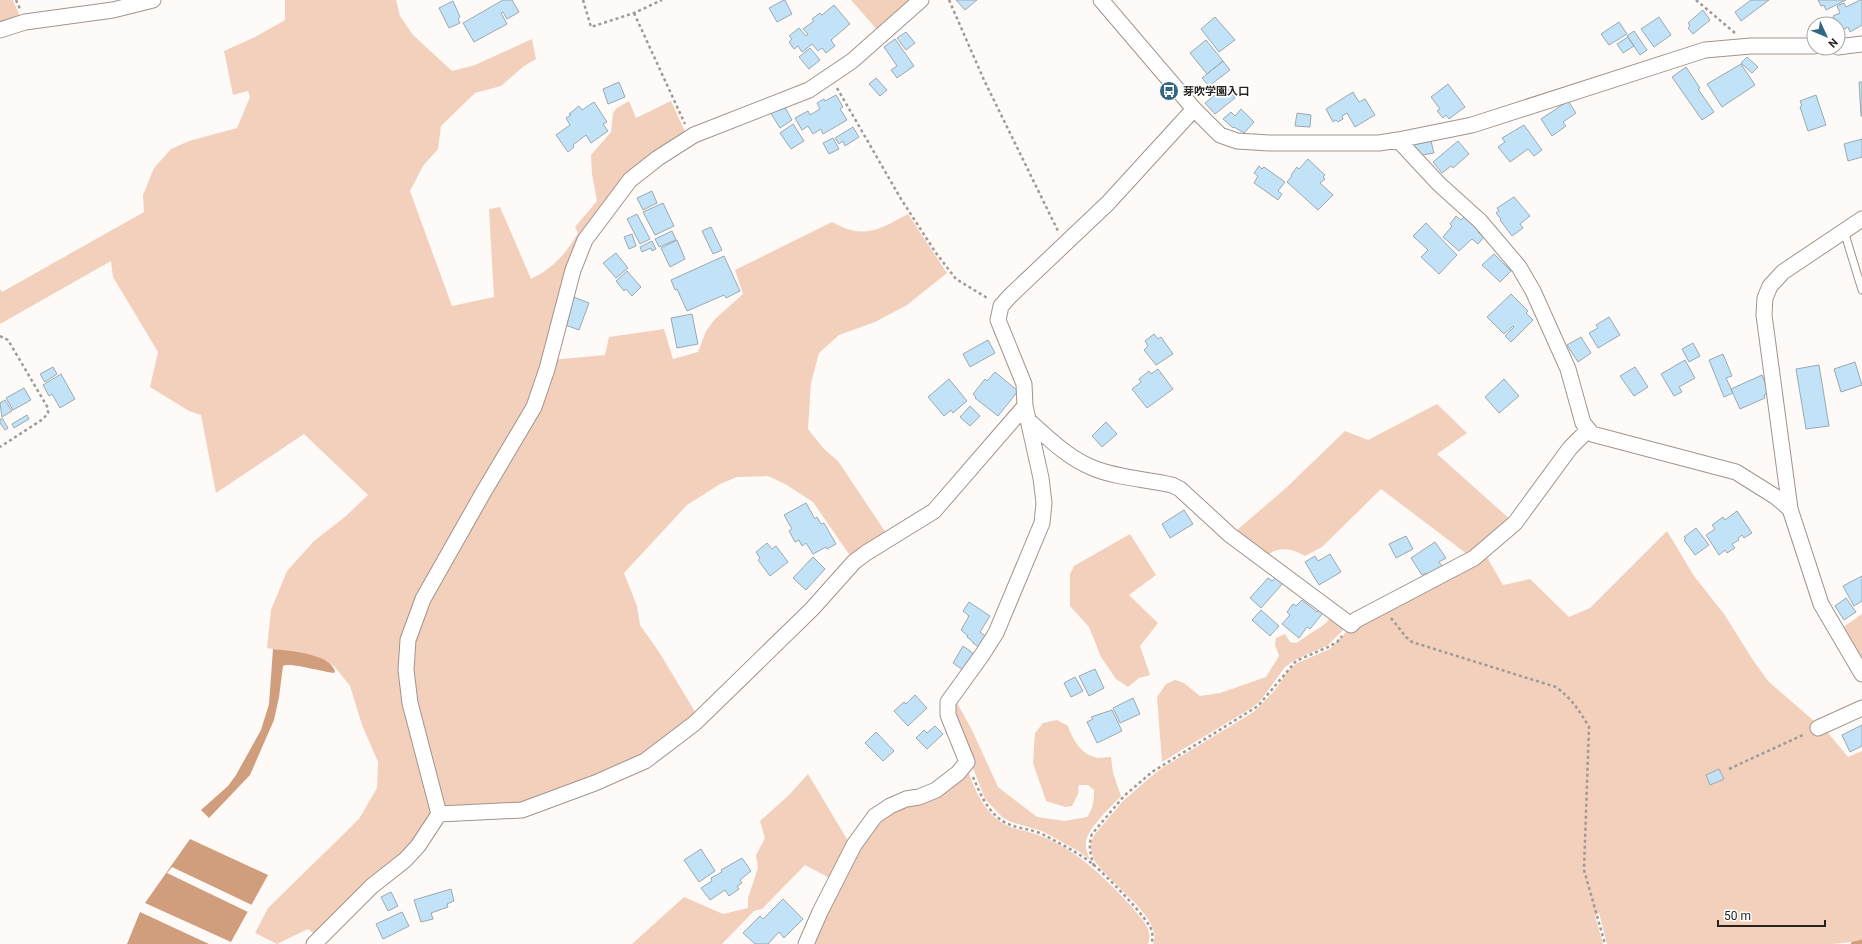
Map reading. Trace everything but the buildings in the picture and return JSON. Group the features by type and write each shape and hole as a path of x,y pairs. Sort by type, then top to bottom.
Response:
{"street":[{"path":"0,30 25,22 113,10 153,0"},
{"path":"314,944 372,886 405,860 418,846 439,814 410,703 406,670 408,640 423,599 534,407 547,369 574,270 585,240 630,180 658,158 691,137 735,118 809,90 852,61 921,0"},
{"path":"1102,0 1194,109 1220,135 1237,141 1277,143 1379,143 1398,140 1472,125 1705,50 1751,46 1806,46"},
{"path":"1846,45 1862,44"},
{"path":"806,944 820,912 854,845 875,816 890,806 906,799 919,797 936,790 958,773 967,762 948,715 948,702 996,633 1042,522 1044,503 1041,478 1027,413 1024,384 998,320 1001,306 1108,203 1194,109"},
{"path":"1398,140 1439,184 1480,221 1519,267 1533,290 1568,369 1584,423 1592,434 1736,472 1776,497 1790,509"},
{"path":"1862,219 1783,272 1770,286 1765,298 1765,322 1790,509 1821,604 1862,674"},
{"path":"439,814 522,810 595,783 645,761 695,723 812,609 854,562 866,552 934,511 1027,413"},
{"path":"1027,413 1049,440 1079,461 1093,468 1108,473 1172,485 1180,489 1230,535 1351,625 1356,620 1474,558 1515,523 1570,448 1588,430"},
{"path":"1818,728 1862,708"}],"lane":[{"path":"1844,231 1862,290"}],"path":[{"path":"583,0 591,27 634,13 662,0"},
{"path":"949,0 984,80 1065,245"},
{"path":"1696,0 1751,46"},
{"path":"634,13 691,137"},
{"path":"830,76 901,199 936,253 956,279 1001,306"},
{"path":"0,336 8,340 48,408 48,413 43,419 0,447"},
{"path":"1382,607 1406,637 1412,642 1556,688 1570,698 1579,710 1589,727 1584,870 1605,944"},
{"path":"1094,866 1089,841 1092,834 1124,796 1152,772 1258,706 1296,661 1337,642 1351,625"},
{"path":"1729,770 1818,728"},
{"path":"967,762 984,802 1000,819 1007,824 1042,834 1078,854 1094,866 1132,904 1148,924 1152,931 1152,944"}],"shaded area":[{"path":"0,0 13,0 21,19 0,25"},
{"path":"285,0 396,0 400,16 413,35 452,71 475,65 532,39 536,59 524,66 501,86 475,93 441,126 438,149 423,166 410,191 452,306 494,297 489,209 500,207 531,279 546,270 569,248 578,233 575,227 597,201 592,174 591,155 611,132 613,113 617,108 629,101 636,118 671,101 687,136 598,215 530,407 459,528 405,657 436,813 421,836 317,936 308,929 277,944 255,933 268,908 359,819 377,788 378,762 362,725 350,686 334,666 315,656 267,648 271,610 287,571 314,541 346,516 368,495 304,434 216,493 201,415 189,411 150,387 158,352 113,277 111,261 0,324 0,289 2,292 144,212 143,195 154,168 171,149 189,141 237,128 250,97 248,91 233,95 224,51 255,37 285,20"},
{"path":"851,0 916,0 880,33"},
{"path":"908,214 947,273 907,305 875,322 839,335 819,353 811,383 808,429 824,449 838,461 888,536 853,560 813,502 785,484 768,476 737,477 720,484 687,505 624,573 637,606 640,625 659,652 697,715 656,750 535,807 445,808 414,709 412,639 417,620 551,360 605,355 609,337 664,329 673,359 698,352 706,331 715,319 743,294 735,270 832,222 853,231 862,232 871,231 888,225"},
{"path":"1437,404 1467,433 1437,454 1512,521 1467,554 1381,489 1322,547 1305,556 1294,551 1284,549 1269,553 1264,557 1236,531 1287,487 1345,431 1368,440"},
{"path":"1667,531 1694,576 1724,614 1768,681 1829,734 1848,757 1862,751 1862,941 1832,944 1607,944 1599,913 1595,916 1603,944 1153,944 1154,932 1144,914 1136,904 1108,877 1094,860 1091,851 1091,842 1095,834 1123,801 1162,768 1255,711 1275,690 1288,671 1297,663 1330,649 1349,629 1484,552 1503,585 1530,579 1569,617 1590,608"},
{"path":"1130,534 1156,575 1129,595 1158,623 1140,646 1150,675 1139,678 1128,687 1116,679 1101,657 1089,627 1070,606 1070,574 1074,566"},
{"path":"1862,614 1862,661 1842,628"},
{"path":"1333,615 1347,626 1328,645 1295,660 1285,667 1261,700 1253,707 1162,762 1157,697 1166,684 1175,680 1184,683 1200,696 1220,693 1266,677 1279,656 1275,645 1276,638 1285,634 1290,642 1296,643 1325,624"},
{"path":"273,649 298,652 317,657 325,660 335,671 334,673 292,665 283,666 274,720 250,775 209,818 201,810 228,786 236,775 261,730 269,704"},
{"path":"955,699 972,730 998,787 1037,817 1065,821 1087,817 1092,808 1094,798 1094,790 1088,785 1079,785 1078,794 1072,806 1065,807 1046,801 1033,763 1035,733 1043,723 1057,720 1068,726 1078,746 1087,754 1098,758 1111,757 1113,773 1121,796 1101,817 1088,835 1086,846 1090,860 1080,852 1042,831 1011,822 1002,817 985,799 967,753 951,704"},
{"path":"966,766 982,802 998,820 1008,826 1036,834 1054,842 1079,857 1090,866 1132,907 1143,920 1149,933 1148,944 810,944 872,823"},
{"path":"808,774 851,846 833,880 805,865 762,909 754,911 722,944 632,944 684,897 723,914 748,908 748,898 758,868 756,855 765,838 760,821 789,795"},
{"path":"190,839 268,875 231,942 145,903"},
{"path":"140,912 209,944 127,944"}],"pier":[{"path":"172,867 252,905 248,912 167,873"}],"waterway":[{"path":"1853,944 1862,942"}],"place":[{"name":"芽吹学園入口","path":"1169,91"}]}
